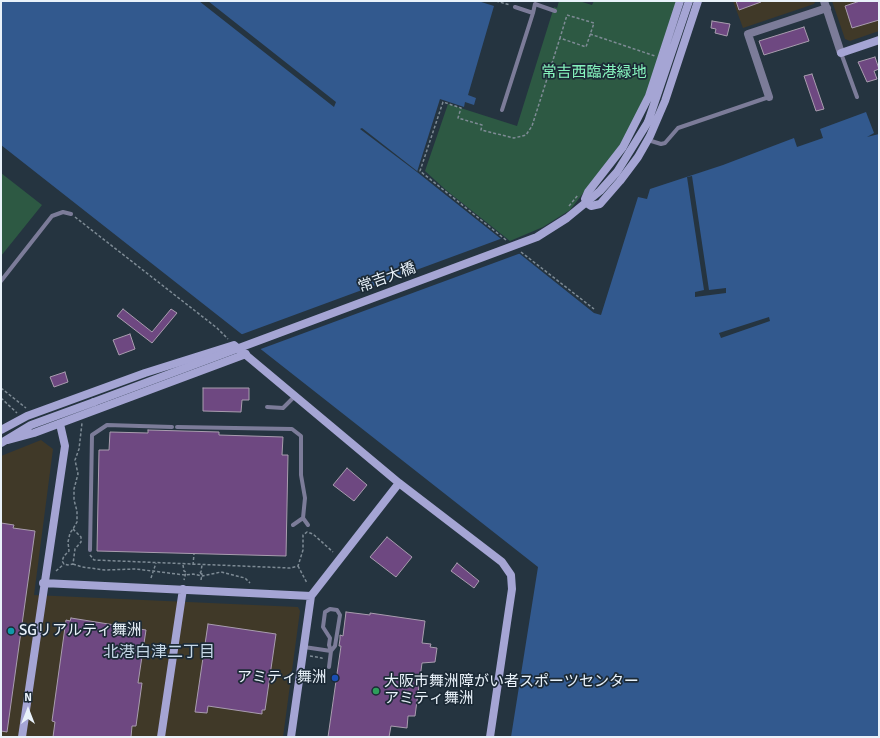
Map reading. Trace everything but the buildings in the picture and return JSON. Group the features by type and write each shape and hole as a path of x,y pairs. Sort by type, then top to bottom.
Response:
{"street":[{"path":"680,1 649,96 623,147 588,192 586,199 588,204 597,206 605,199 638,157 648,140 665,101 698,1"},
{"name":"常吉大橋","path":"31,425 537,237 567,218 600,191 617,172 648,122 689,1"},
{"path":"769,97 748,34 826,5 841,52 879,40"},
{"path":"3,429 27,416 145,374 234,345 399,483 502,562 511,575 512,589 490,737"},
{"path":"5,442 60,424 246,354"},
{"path":"22,737 65,446 60,424"},
{"path":"3,429 31,425"},
{"path":"5,442 31,425"},
{"path":"291,737 311,596 399,483"},
{"path":"44,583 311,596"},
{"path":"161,737 183,589"}],"lane":[{"path":"502,110 536,3 555,11"},
{"path":"515,7 533,13"},
{"path":"841,52 857,97"},
{"path":"648,140 662,144 665,143 678,128 769,97"},
{"path":"1,281 52,216 63,212 71,214"},
{"path":"266,407 283,408 295,396"},
{"path":"90,550 92,435 107,425 292,429 301,436 301,475 305,498 303,518 308,525"},
{"path":"293,525 303,518"},
{"path":"329,667 331,651 329,645 330,638 323,627 325,612 330,609 337,610 340,615 335,646 331,651"},
{"path":"304,647 331,651"}],"path":[{"path":"496,1 515,7"},
{"path":"507,240 420,171 443,102 461,108 458,118 482,125 481,130 514,138 526,135 532,126 567,15 594,23 586,47 560,38"},
{"path":"590,34 659,57"},
{"path":"71,214 217,328 234,345"},
{"path":"519,250 594,309"},
{"path":"1,388 28,410"},
{"path":"1,398 18,414"},
{"path":"64,564 62,561 64,556 69,551 68,542 77,522 78,511 74,500 74,489 78,474 75,460 79,449 82,422"},
{"path":"73,529 81,537 82,542 75,549 73,564"},
{"path":"307,583 298,566 302,555 304,535 307,532 314,534 333,552"},
{"path":"90,550 90,555 94,560 290,568 298,566"},
{"path":"193,565 194,554"},
{"path":"151,578 156,563"},
{"path":"56,571 64,564 73,564 82,567 105,570 136,569 202,576 221,572 245,578 250,582"},
{"path":"183,564 184,571 186,572 184,580"},
{"path":"201,580 202,576 199,573 201,572 202,565"},
{"path":"310,656 322,658 323,660"}],"shaded area":[{"path":"733,1 816,1 814,4 743,28"},
{"path":"832,1 879,1 879,31 850,41 845,39"},
{"path":"41,440 53,449 34,595 298,607 300,611 283,737 1,737 1,456"}],"green space":[{"name":"常吉西臨港緑地","path":"559,1 579,1 592,5 594,1 679,1 654,77 626,138 570,210 543,227 510,241 447,191 425,171 448,104 517,126 554,7 557,8"},
{"path":"1,173 42,205 1,256"}],"water":[{"path":"1,1 478,1 494,6 468,95 476,98 474,105 465,102 464,107 440,99 417,172 594,313 601,315 638,197 647,199 650,189 723,165 794,138 797,147 823,138 820,129 866,112 874,133 867,137 879,134 879,737 511,737 538,567 1,145"}],"pier":[{"path":"199,1 208,1 336,102 334,107"},
{"path":"362,128 417,171 417,172 360,129"},
{"path":"692,176 709,290 726,288 726,293 695,297 695,292 704,290 687,177"},
{"path":"503,238 521,253 258,350 240,335"},
{"path":"769,317 770,321 721,338 719,333"}],"place":[{"name":"SGリアルティ舞洲","path":"11,631"},
{"name":"アミティ舞洲","path":"335,678"},
{"name":"大阪市舞洲障がい者スポーツセンター アミティ舞洲","path":"376,691"}],"district":[{"name":"北港白津二丁目","path":"159,653"}]}
